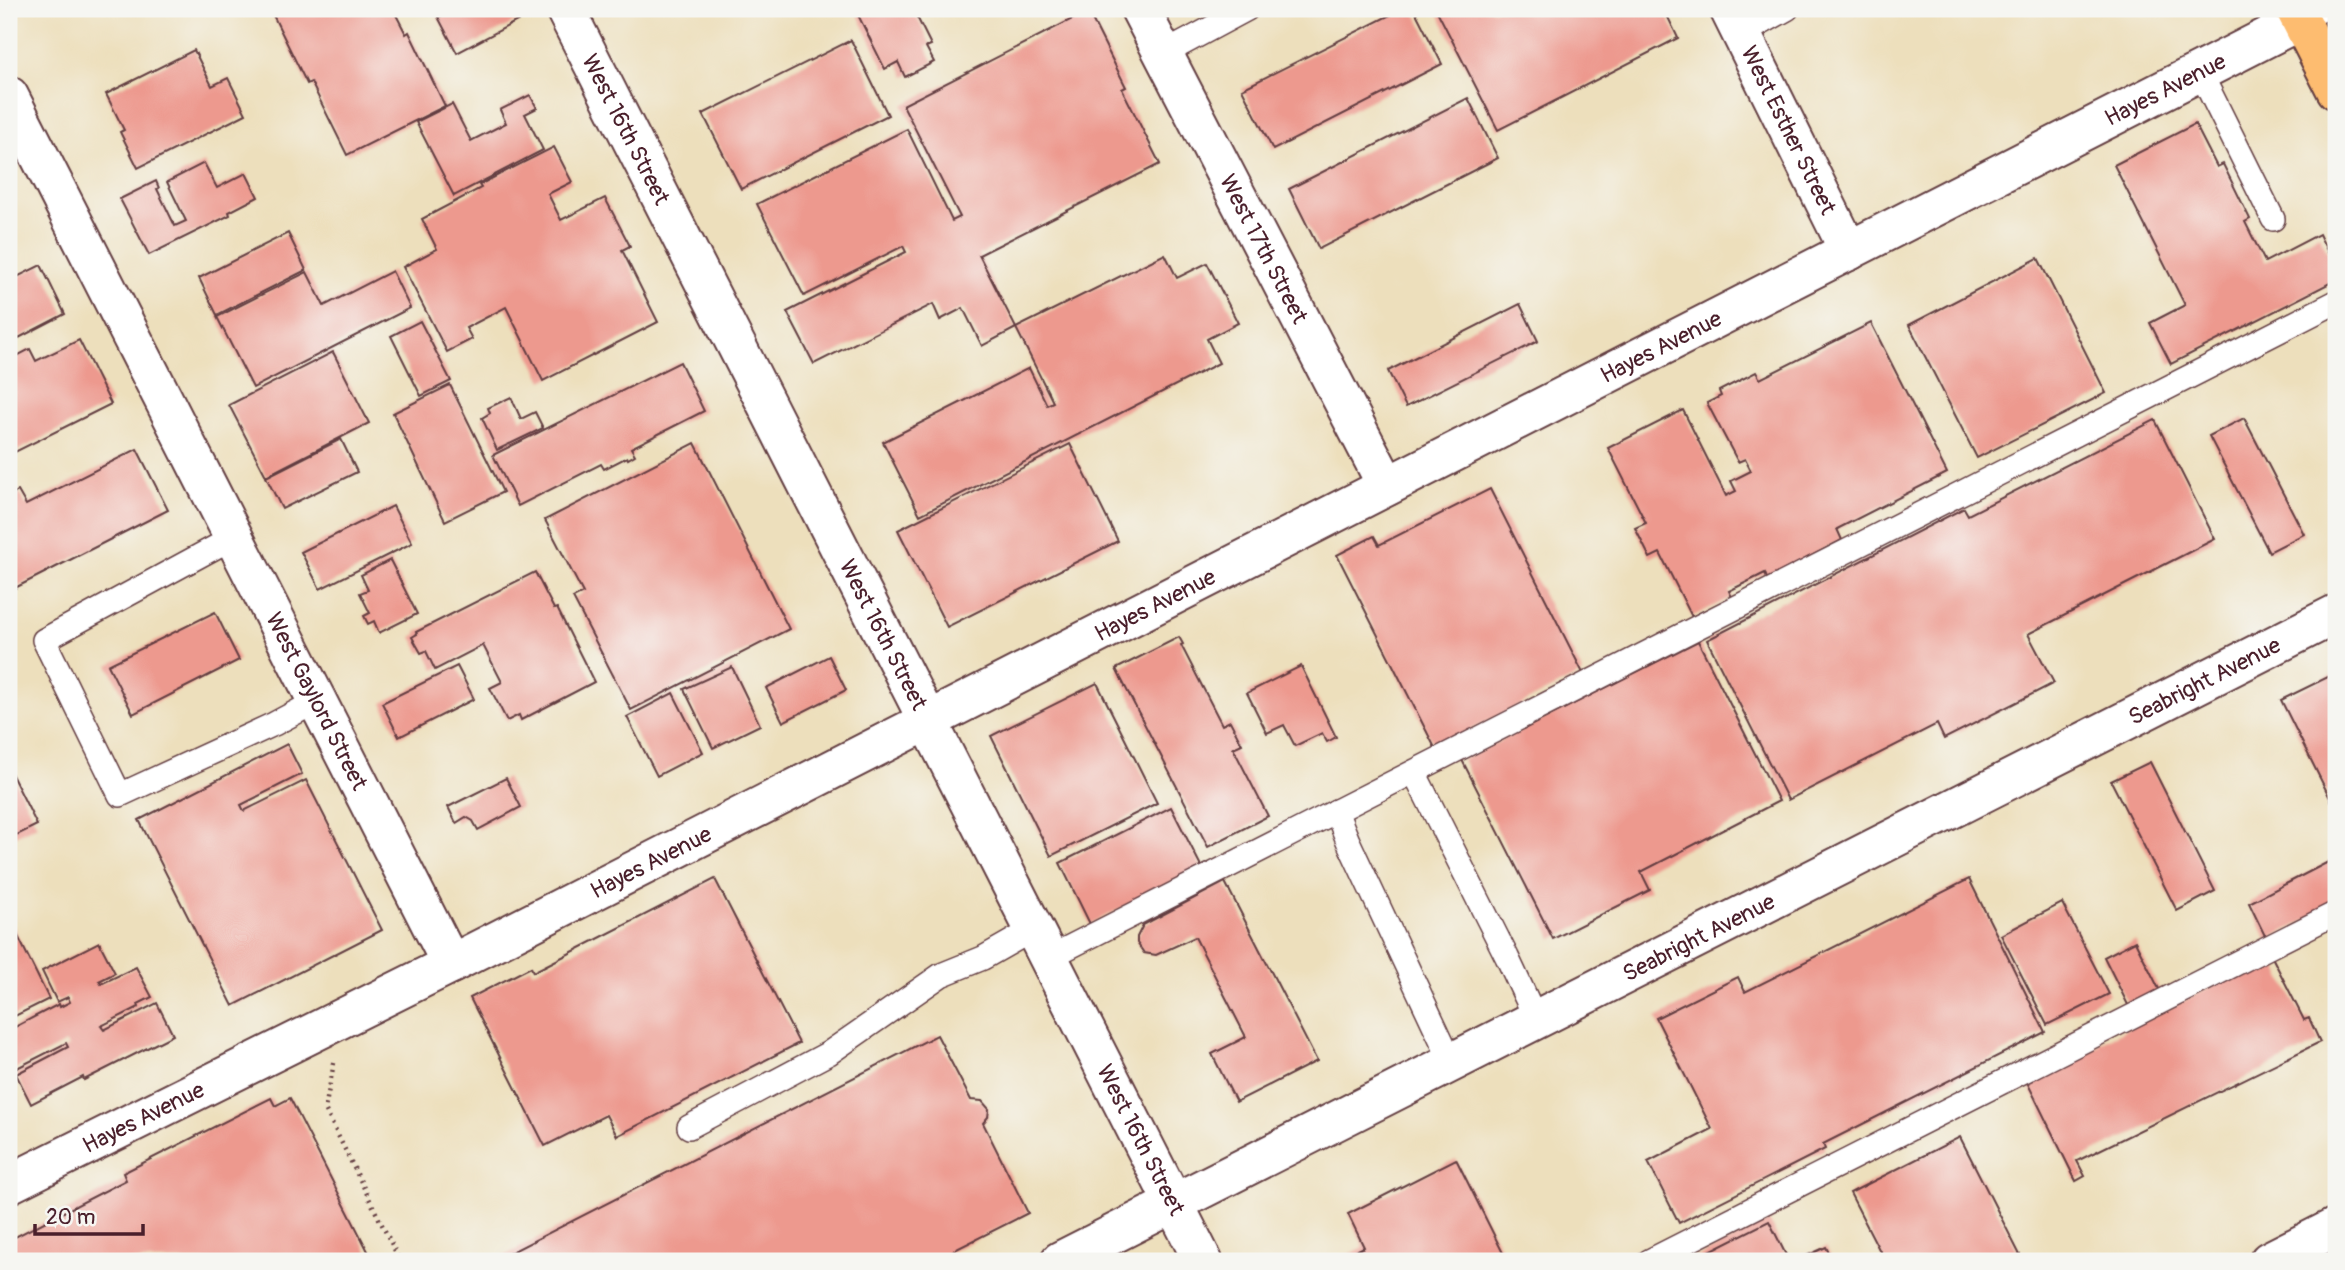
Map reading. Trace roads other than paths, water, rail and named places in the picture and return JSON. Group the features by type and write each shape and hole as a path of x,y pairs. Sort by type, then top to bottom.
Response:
{"highway":[{"path":"2306,12 2336,90"}],"street":[{"name":"West 16th Street","path":"565,9 1203,1261"},
{"name":"West 17th Street","path":"1140,9 1387,486"},
{"name":"Hayes Avenue","path":"9,1184 451,964 2200,72 2306,12"},
{"name":"West Esther Street","path":"1735,21 1849,251"},
{"name":"West Gaylord Street","path":"9,96 451,964"},
{"name":"Seabright Avenue","path":"1060,1261 2336,614"},
{"path":"2269,1261 2336,1227"}],"lane":[{"path":"1163,54 1247,9"},
{"path":"1735,21 1787,9"},
{"path":"2200,72 2273,219"},
{"path":"689,1127 829,1054 941,975 983,958 1041,943 1336,811 2336,302"},
{"path":"234,537 44,640 120,795 274,724 317,701"},
{"path":"1414,772 1536,1019"},
{"path":"1336,811 1452,1063"},
{"path":"1649,1261 2336,913"}]}
